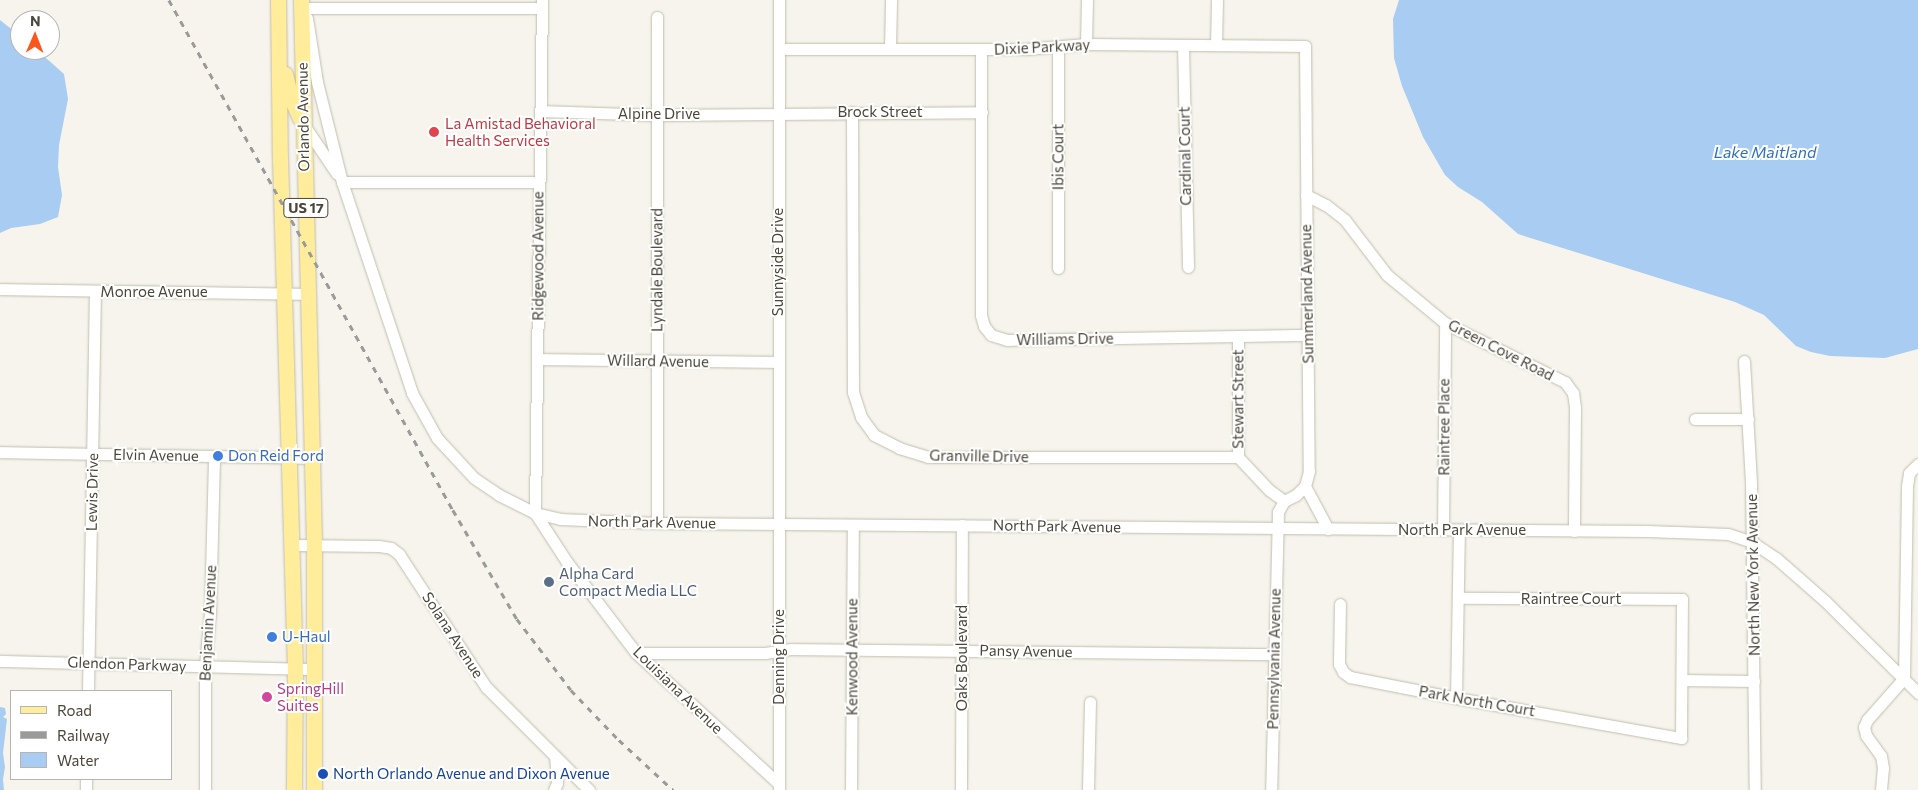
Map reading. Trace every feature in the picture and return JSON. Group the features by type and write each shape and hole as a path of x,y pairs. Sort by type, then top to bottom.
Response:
{"main road":[{"name":"Orlando Avenue","path":"278,0 284,294"},
{"name":"Orlando Avenue","path":"304,3 303,123 309,294"},
{"path":"278,46 291,98 303,123"},
{"name":"US 17","path":"284,294 295,669 294,790"},
{"name":"US 17","path":"309,294 314,545 314,790"}],"street":[{"name":"Sunnyside Drive","path":"778,524 779,0"},
{"path":"890,49 891,0"},
{"path":"1086,44 1087,0"},
{"path":"1216,45 1217,0"},
{"path":"304,3 542,4"},
{"name":"North Park Avenue","path":"304,3 317,82 342,182 412,393 431,430 442,446 474,478 499,495 535,513 580,520 657,523 1574,530 1709,532 1728,534 1752,542 1776,558 1825,601 1918,692"},
{"name":"Ridgewood Avenue","path":"535,513 542,4"},
{"name":"Lyndale Boulevard","path":"657,523 658,17"},
{"name":"Dixie Parkway","path":"779,49 980,50 1086,44 1304,46"},
{"name":"Cardinal Court","path":"1183,45 1188,267"},
{"name":"Ibis Court","path":"1058,46 1058,268"},
{"name":"Summerland Avenue","path":"1304,46 1309,471 1305,486"},
{"name":"Williams Drive","path":"980,50 982,112 981,315 984,326 991,335 1007,340 1307,335"},
{"name":"Alpine Drive","path":"540,111 658,114 778,113"},
{"name":"Granville Drive","path":"852,112 853,392 861,417 874,435 899,448 928,457 1238,457"},
{"name":"Brock Street","path":"778,113 982,112"},
{"name":"North Park Avenue","path":"303,123 342,182"},
{"path":"342,182 539,182"},
{"name":"Green Cove Road","path":"1306,195 1326,205 1345,220 1387,275 1445,323 1565,382 1573,394 1574,530"},
{"name":"Monroe Avenue","path":"0,289 309,294"},
{"name":"Lewis Drive","path":"88,690 95,292"},
{"name":"Raintree Place","path":"1443,530 1445,323"},
{"name":"Stewart Street","path":"1238,337 1238,457 1269,490 1284,501"},
{"name":"Willard Avenue","path":"538,360 778,362"},
{"name":"North New York Avenue","path":"1744,361 1752,542 1755,790"},
{"path":"1695,419 1748,419"},
{"name":"Elvin Avenue","path":"0,452 313,458"},
{"name":"Benjamin Avenue","path":"205,790 205,666 210,612 214,456"},
{"path":"1881,790 1883,768 1881,756 1866,735 1864,727 1867,720 1904,678 1907,486 1908,473 1918,464"},
{"path":"1277,529 1278,512 1284,501 1296,495 1305,486 1328,529"},
{"name":"Louisiana Avenue","path":"535,513 567,562 636,653 779,787"},
{"name":"Denning Drive","path":"778,524 779,787"},
{"name":"Kenwood Avenue","path":"851,790 853,525"},
{"name":"Oaks Boulevard","path":"961,790 962,525"},
{"name":"Pennsylvania Avenue","path":"1271,790 1277,529"},
{"path":"1456,698 1459,530"},
{"name":"Solana Avenue","path":"292,545 379,546 391,548 399,554 486,687 589,790"},
{"name":"Raintree Court","path":"1459,598 1682,599 1682,680"},
{"name":"Park North Court","path":"1340,604 1339,664 1343,672 1350,677 1681,738 1682,680"},
{"name":"Pansy Avenue","path":"636,653 766,653 790,649 852,649 1274,654"},
{"name":"Glendon Parkway","path":"0,661 88,662 314,670"},
{"path":"1682,680 1754,682"},
{"path":"1088,790 1090,702"},
{"path":"554,790 557,783 555,757"}],"water":[{"name":"Lake Maitland","path":"1399,0 1918,0 1918,349 1885,358 1830,356 1811,352 1796,346 1764,315 1735,302 1518,234 1482,202 1458,187 1445,175 1423,137 1402,86 1394,58 1393,19"},
{"path":"0,20 10,28 10,60 48,60 64,74 68,99 59,145 58,167 62,195 58,217 40,224 11,228 0,233"},
{"path":"0,707 5,708 6,714 3,717 7,719 3,753 5,767 4,790 0,790"}],"railway":[{"path":"169,0 453,510 517,619 571,690 619,740 673,790"}],"place":[{"name":"La Amistad Behavioral Health Services","path":"434,132"},
{"name":"Don Reid Ford","path":"218,456"},
{"name":"Alpha Card Compact Media LLC","path":"549,582"},
{"name":"U-Haul","path":"272,637"},
{"name":"SpringHill Suites","path":"267,697"},
{"name":"North Orlando Avenue and Dixon Avenue","path":"323,774"}]}
